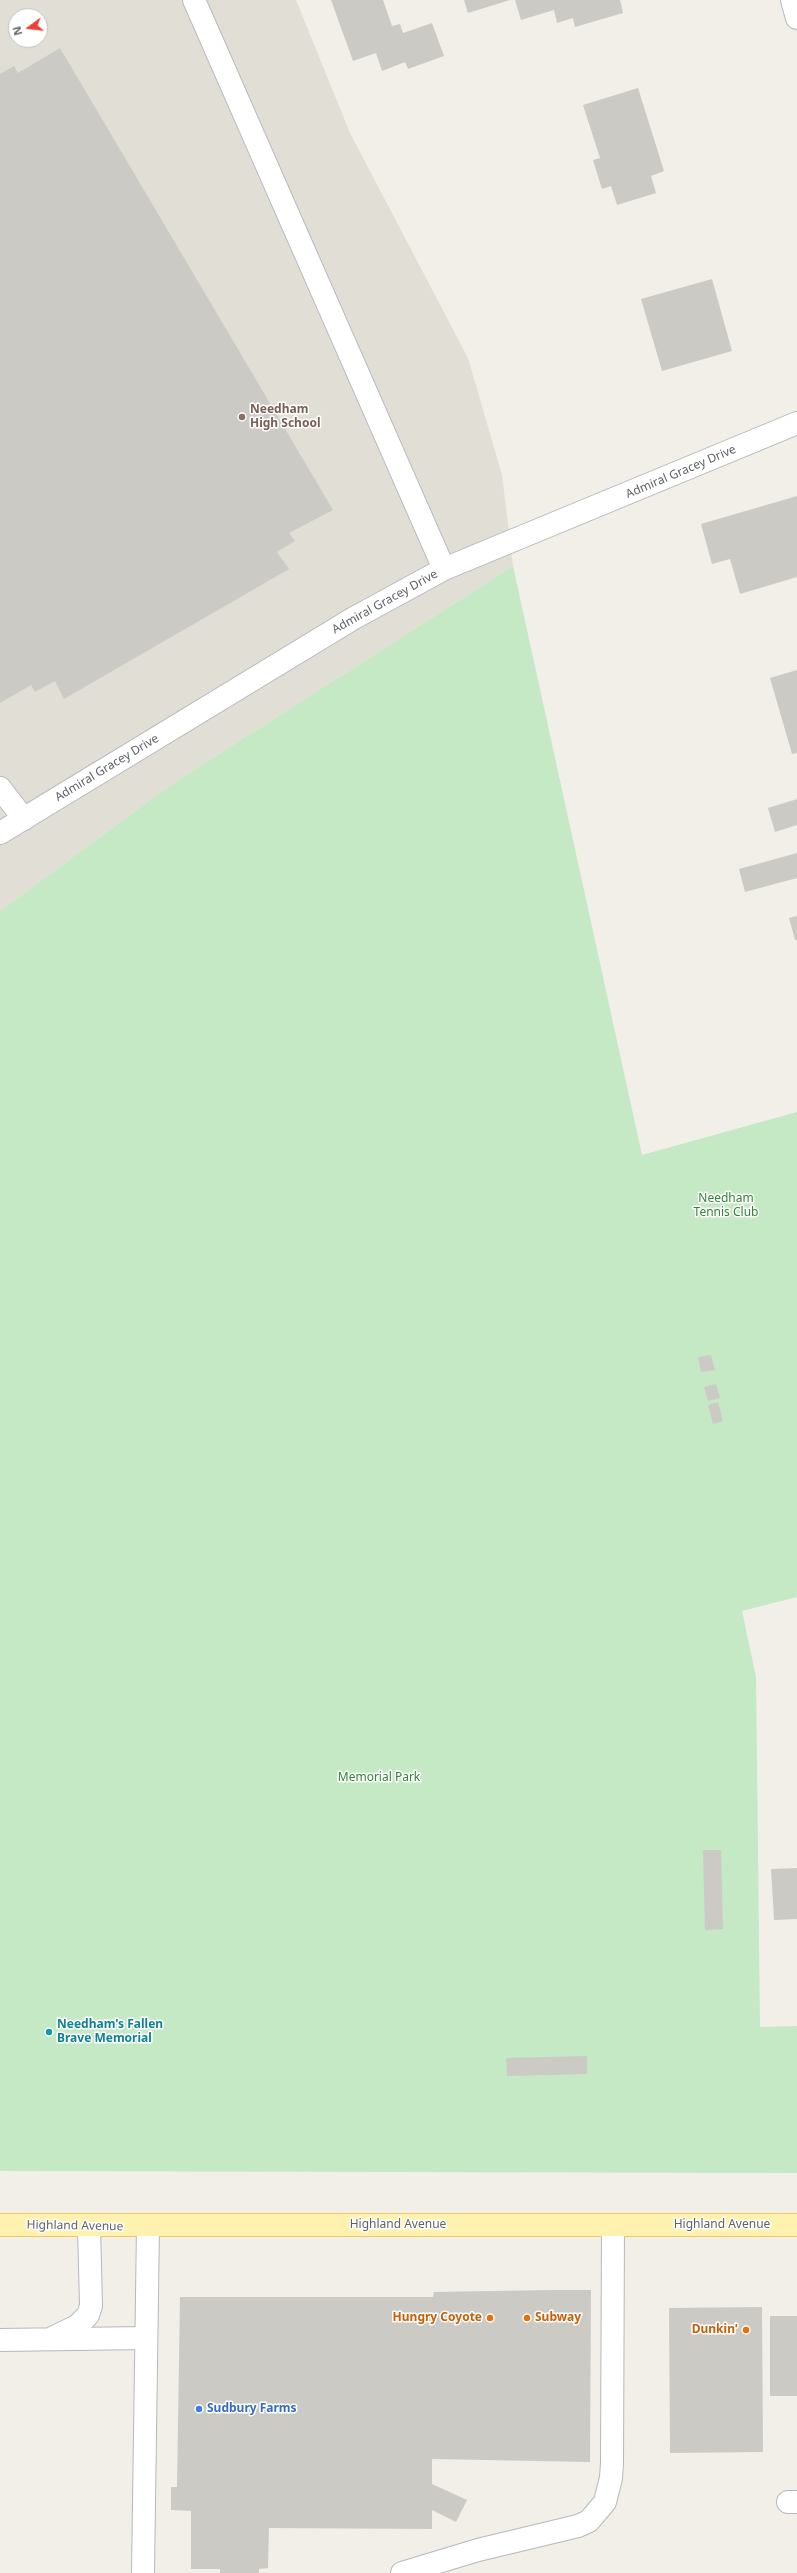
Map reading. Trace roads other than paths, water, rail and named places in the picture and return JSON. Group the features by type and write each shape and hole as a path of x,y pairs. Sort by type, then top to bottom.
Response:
{"main road":[{"name":"Highland Avenue","path":"0,2225 148,2227 203,2225 797,2225"}],"street":[{"path":"194,0 444,569"},
{"path":"792,0 797,18"},
{"name":"Admiral Gracey Drive","path":"0,834 354,618 444,569 797,423"},
{"path":"0,788 24,819"},
{"path":"402,2573 478,2550 578,2526 589,2520 602,2507 609,2490 612,2463 613,2225"},
{"path":"44,2340 77,2326 88,2315 91,2306 89,2226"},
{"path":"143,2573 145,2338 148,2227"},
{"path":"0,2340 145,2338"}],"place":[{"name":"Needham High School","path":"242,417"},
{"name":"Needham's Fallen Brave Memorial","path":"49,2032"},
{"name":"Hungry Coyote","path":"490,2318"},
{"name":"Subway","path":"527,2318"},
{"name":"Dunkin'","path":"746,2330"},
{"name":"Sudbury Farms","path":"199,2409"}],"park label":[{"name":"Needham Tennis Club","path":"726,1206"},
{"name":"Memorial Park","path":"379,1778"}]}
